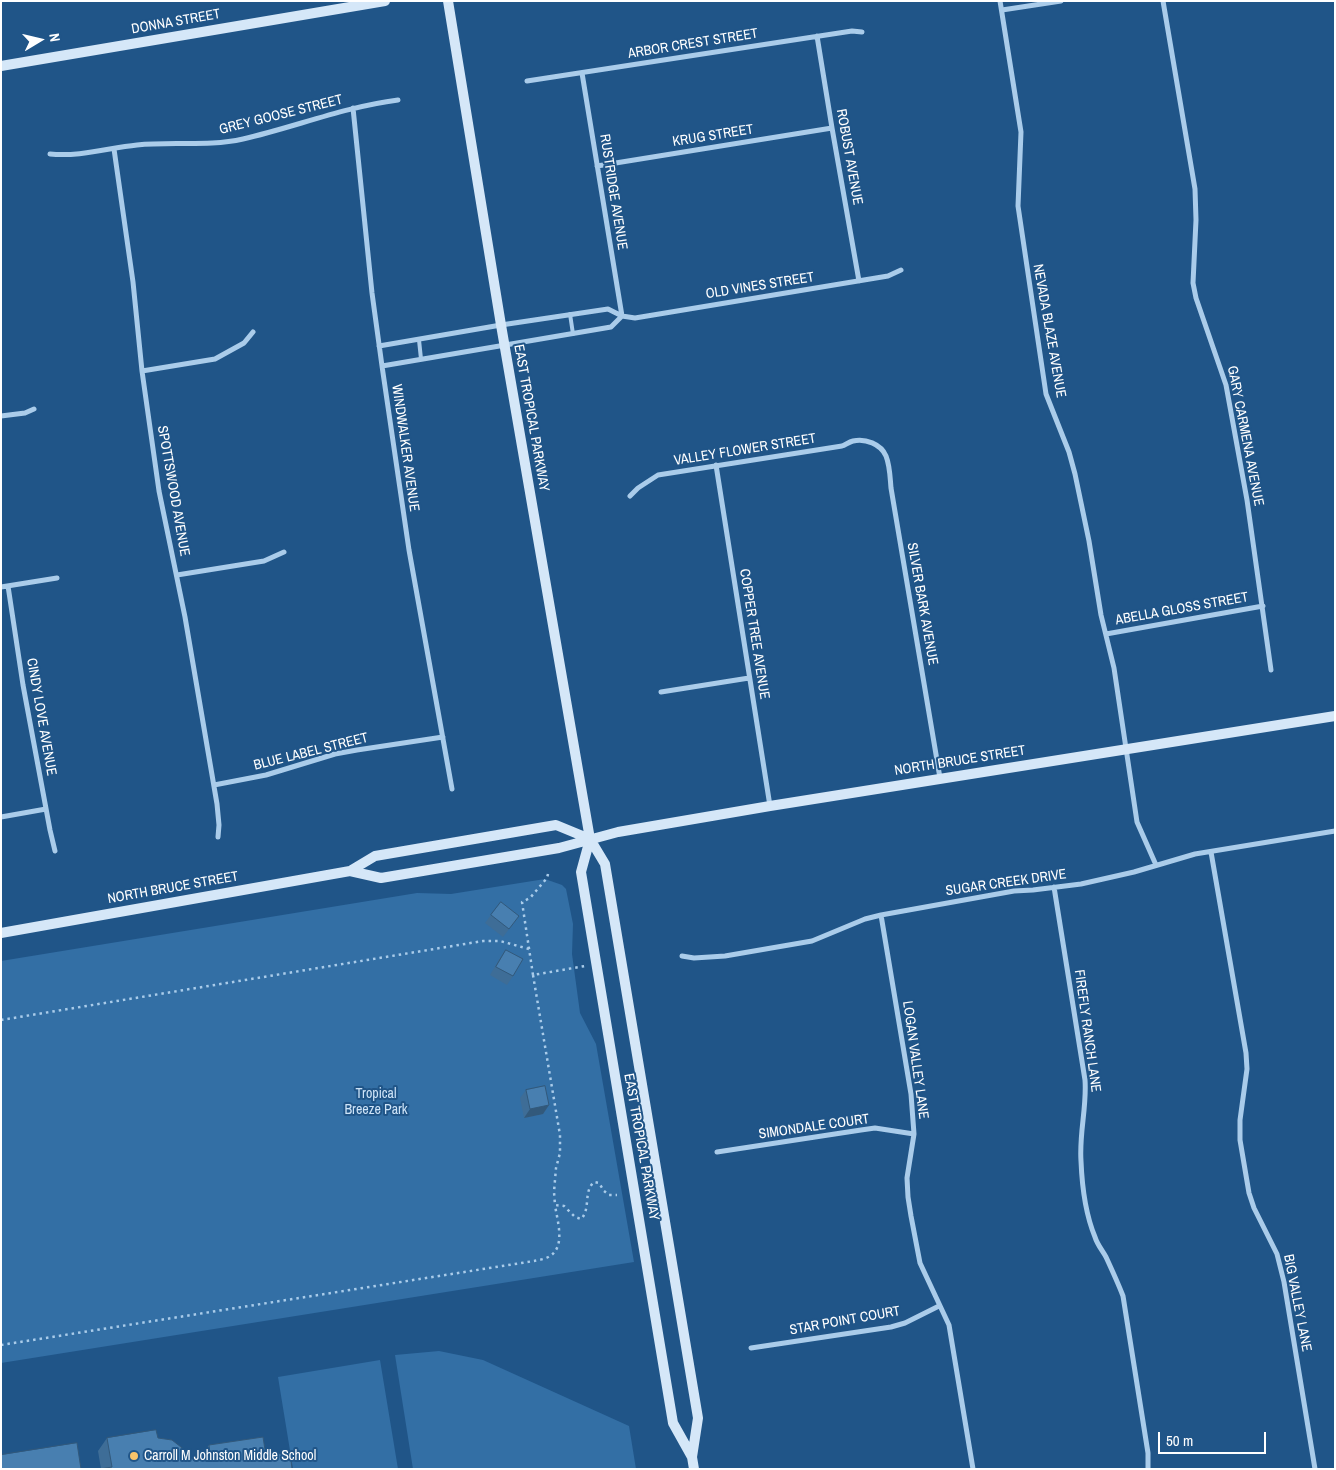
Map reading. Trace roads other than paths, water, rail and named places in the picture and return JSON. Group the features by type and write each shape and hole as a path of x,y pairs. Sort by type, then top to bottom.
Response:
{"main road":[{"name":"DONNA STREET","path":"1,66 386,1"},
{"name":"EAST TROPICAL PARKWAY","path":"448,1 501,325 590,839 605,864 698,1418 692,1457 694,1469"},
{"name":"NORTH BRUCE STREET","path":"350,871 382,878 559,848 618,832 770,806 1335,716"},
{"name":"NORTH BRUCE STREET","path":"1,933 350,871 375,856 556,825 590,839"},
{"name":"EAST TROPICAL PARKWAY","path":"590,839 580,872 673,1423 692,1457"}],"street":[{"name":"NEVADA BLAZE AVENUE","path":"1000,1 1021,132 1018,206 1046,394 1069,452 1075,474 1114,668 1137,822 1156,865"},
{"path":"1002,10 1061,1"},
{"name":"GARY CARMENA AVENUE","path":"1164,1 1195,189 1193,283 1196,298 1226,385 1263,606 1271,670"},
{"name":"ARBOR CREST STREET","path":"527,81 817,36 852,31 862,32"},
{"name":"ROBUST AVENUE","path":"817,36 859,281"},
{"name":"RUSTRIDGE AVENUE","path":"582,73 622,316"},
{"name":"GREY GOOSE STREET","path":"50,154 66,156 147,145 205,144 242,139 353,108 398,100"},
{"name":"WINDWALKER AVENUE","path":"353,108 379,346 409,550 452,789"},
{"name":"KRUG STREET","path":"598,166 832,128"},
{"name":"SPOTTSWOOD AVENUE","path":"114,149 159,491 193,661 214,785 219,825 218,836"},
{"name":"OLD VINES STREET","path":"379,346 608,308 622,316 635,318 888,276 901,270"},
{"path":"382,366 611,327 622,316"},
{"path":"142,371 215,360 244,342 253,332"},
{"path":"1,416 25,413 34,409"},
{"name":"VALLEY FLOWER STREET","path":"630,496 638,488 658,475 842,446 852,441 869,442"},
{"name":"SILVER BARK AVENUE","path":"869,442 880,448 886,456 889,467 940,778"},
{"name":"COPPER TREE AVENUE","path":"716,465 770,806"},
{"path":"177,575 264,561 284,552"},
{"path":"1,587 57,578"},
{"name":"CINDY LOVE AVENUE","path":"8,586 46,810 55,851"},
{"name":"ABELLA GLOSS STREET","path":"1106,634 1263,606"},
{"path":"661,692 750,678"},
{"name":"BLUE LABEL STREET","path":"214,785 266,774 335,754 443,737"},
{"path":"1,817 46,810"},
{"name":"SUGAR CREEK DRIVE","path":"682,956 694,958 725,956 812,941 865,919 1014,891 1112,878 1195,854 1335,832"},
{"name":"BIG VALLEY LANE","path":"1211,852 1246,1053 1247,1068 1240,1120 1241,1149 1249,1193 1254,1208 1277,1254 1284,1282 1314,1469"},
{"name":"FIREFLY RANCH LANE","path":"1054,887 1085,1080 1086,1096 1080,1139 1084,1196 1095,1238 1123,1296 1148,1453 1148,1469"},
{"name":"LOGAN VALLEY LANE","path":"881,916 911,1094 914,1134 908,1178 908,1198 920,1264 949,1325 952,1337 973,1469"},
{"name":"SIMONDALE COURT","path":"717,1152 875,1128 914,1134"},
{"name":"STAR POINT COURT","path":"751,1348 898,1325 939,1306"}],"lane":[{"path":"570,314 573,334"},
{"path":"419,340 421,359"}],"place":[{"name":"Carroll M Johnston Middle School","path":"134,1456"}],"park label":[{"name":"Tropical Breeze Park","path":"376,1102"}]}
